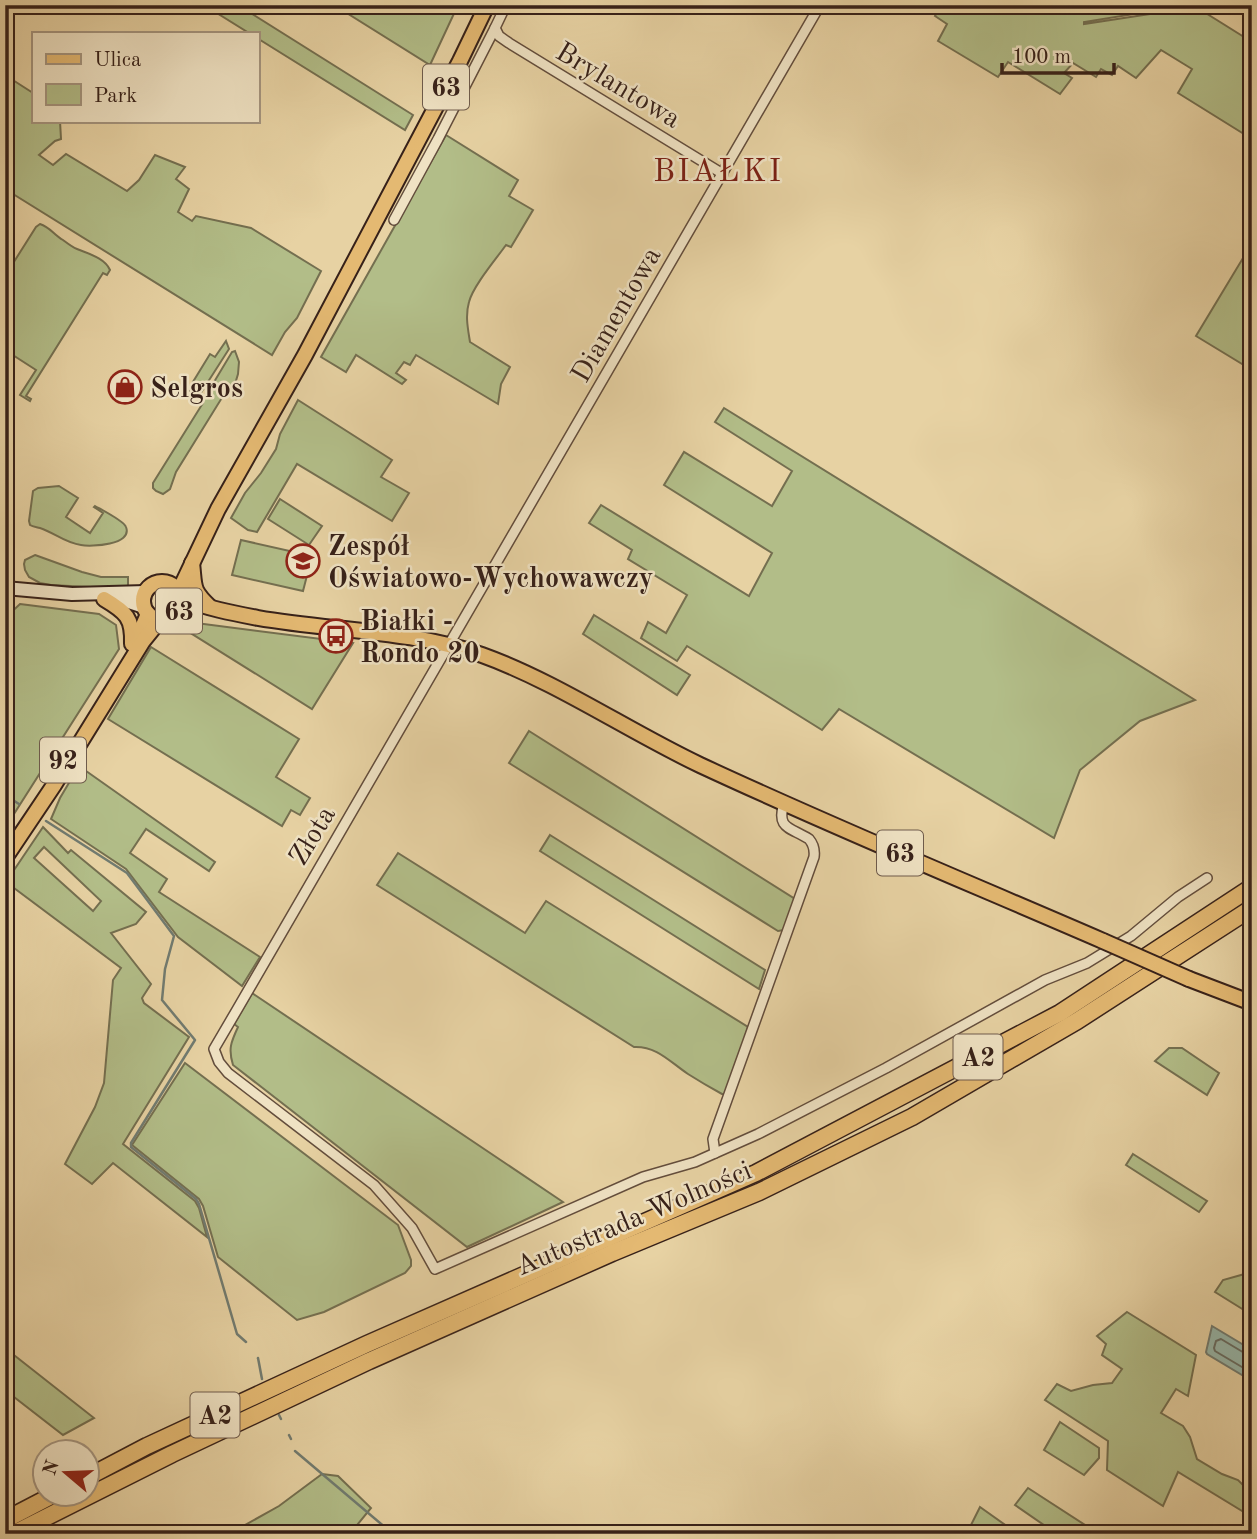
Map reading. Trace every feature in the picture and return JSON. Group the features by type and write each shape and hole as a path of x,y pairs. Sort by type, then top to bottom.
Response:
{"highway":[{"name":"Autostrada Wolności","path":"102,1470 367,1344 756,1173 1060,1013 1252,887"},
{"name":"Autostrada Wolności","path":"13,1534 172,1454 369,1361 600,1258 759,1192 912,1117 1077,1021 1252,908"},
{"path":"5,1520 32,1505"}],"main road":[{"name":"63","path":"175,590 305,355 487,5"},
{"name":"63","path":"177,614 181,607 175,590 177,571 218,509"},
{"path":"192,562 195,589 198,596 211,608"},
{"name":"63","path":"236,614 187,612 168,620 151,614 143,599 156,583 211,608 236,614 416,638 494,659 697,763 784,803 1189,979 1252,1003"},
{"path":"8,589 130,602 151,614"},
{"path":"72,594 146,592"},
{"path":"104,599 123,611 129,619 132,648"},
{"name":"92","path":"37,809 151,614"},
{"name":"92","path":"5,858 75,752 143,641 151,614"}],"street":[{"path":"394,220 506,5"},
{"name":"Diamentowa","path":"449,645 820,5"},
{"name":"Brylantowa","path":"495,28 499,36 509,43 723,174"},
{"path":"5,603 8,589"},
{"name":"Złota","path":"449,645 214,1049 219,1062 228,1073 374,1185 412,1228 435,1269 643,1177 715,1153"},
{"path":"784,803 780,817 783,824 812,843 814,857 713,1139 715,1153 758,1134 886,1068 1045,980 1087,963 1131,936 1178,897 1207,878"}],"green space":[{"path":"204,5 238,5 413,115 405,130 259,39 259,32 247,32"},
{"path":"334,5 458,5 430,65"},
{"path":"941,5 1101,5 1106,8 1190,5 1084,24 1196,7 1252,42 1252,139 1178,93 1192,69 1161,50 1136,78 1118,66 1112,75 1101,69 1096,77 1073,63 1064,73 1072,78 1060,94 1008,62 998,77 938,41 947,24 935,16"},
{"path":"5,75 32,92 32,122 60,122 61,139 39,155 53,165 66,154 127,191 139,180 155,155 185,167 176,179 189,189 178,212 192,221 196,216 251,228 321,271 297,318 285,332 272,355 5,189"},
{"path":"446,135 518,180 509,196 533,210 511,247 506,245 480,281 468,307 470,342 510,367 501,384 498,404 416,355 410,365 404,362 396,373 406,380 402,384 356,355 346,372 321,357"},
{"path":"40,224 73,247 101,259 110,270 107,275 103,273 26,396 30,401 20,395 36,370 5,350 5,276"},
{"path":"1243,258 1252,263 1252,370 1196,336"},
{"path":"226,341 229,349 197,399 193,397 194,394 188,390 210,354 215,357"},
{"path":"235,351 239,362 235,384 223,396 176,472 170,489 163,494 156,491 153,483"},
{"path":"298,400 392,460 381,477 409,493 392,521 297,464 257,532 248,530 231,518 276,449 280,434"},
{"path":"724,408 1195,700 1140,721 1080,770 1054,838 839,709 822,730 687,646 677,661 641,638 648,622 666,633 687,595 628,559 632,550 589,523 601,505 749,596 772,553 664,485 684,452 772,506 792,471 715,422"},
{"path":"59,486 78,498 66,517 90,533 103,513 95,506 126,527 123,538 110,544 81,545 30,525 33,491"},
{"path":"280,499 322,526 309,545 268,519"},
{"path":"241,540 312,556 303,591 232,575"},
{"path":"35,555 101,577 128,577 128,589 40,583 29,577 25,570 25,560"},
{"path":"20,604 99,614 116,625 119,649 5,828 5,618"},
{"path":"594,615 690,675 677,695 583,634"},
{"path":"196,623 353,643 312,709 181,627"},
{"path":"151,647 299,739 276,777 310,798 300,815 291,810 282,826 108,719"},
{"path":"529,731 795,899 784,930 778,931 509,763"},
{"path":"79,766 215,862 209,871 146,829 130,853 167,879 159,892 260,957 242,986 178,937 126,869 51,819"},
{"path":"43,827 68,853 71,850 146,912 136,924 111,933 151,984 142,998 144,1003 189,1037 123,1144 195,1201 207,1237 113,1163 92,1184 65,1164 95,1107 104,1083 113,980 121,968 6,882","holes":["44,847 101,901 93,911 34,858"]},
{"path":"550,835 765,970 759,989 540,851"},
{"path":"398,853 525,933 546,901 748,1027 727,1094 701,1082 656,1052 634,1047 377,885"},
{"path":"252,993 563,1202 467,1247 233,1065 231,1046 238,1027 234,1024"},
{"path":"1169,1048 1182,1048 1219,1073 1207,1095 1155,1061"},
{"path":"185,1063 398,1225 411,1260 411,1266 405,1273 324,1312 297,1320 218,1257 199,1199 132,1145"},
{"path":"1133,1154 1207,1201 1199,1212 1126,1165"},
{"path":"1252,1268 1252,1315 1215,1292 1223,1280 1248,1273"},
{"path":"1127,1312 1196,1355 1188,1396 1176,1389 1161,1413 1183,1426 1190,1437 1197,1459 1238,1480 1249,1491 1252,1495 1252,1517 1178,1472 1163,1506 1107,1470 1108,1441 1045,1400 1057,1384 1071,1391 1112,1383 1122,1369 1102,1355 1106,1344 1097,1336"},
{"path":"5,1348 94,1418 63,1435 5,1390"},
{"path":"1060,1422 1099,1448 1099,1458 1084,1475 1044,1450"},
{"path":"322,1474 338,1476 371,1508 353,1530 355,1534 229,1534 279,1506"},
{"path":"1028,1488 1099,1534 1054,1534 1015,1505"},
{"path":"980,1507 1018,1534 973,1534 968,1531"}],"water":[{"path":"1212,1326 1252,1350 1252,1381 1207,1354"}],"waterway":[{"path":"5,795 19,804"},
{"path":"46,821 127,873 174,936 165,969 162,1000 195,1040 131,1147 199,1204 237,1334 246,1342"},
{"path":"258,1358 262,1379"},
{"path":"279,1415 281,1419"},
{"path":"289,1435 291,1439"},
{"path":"295,1451 393,1534"}],"place":[{"name":"Selgros","path":"125,387"},
{"name":"Zespół Oświatowo-Wychowawczy","path":"303,561"},
{"name":"Białki - Rondo 20","path":"336,636"}],"district":[{"name":"BIAŁKI","path":"718,170"}]}
